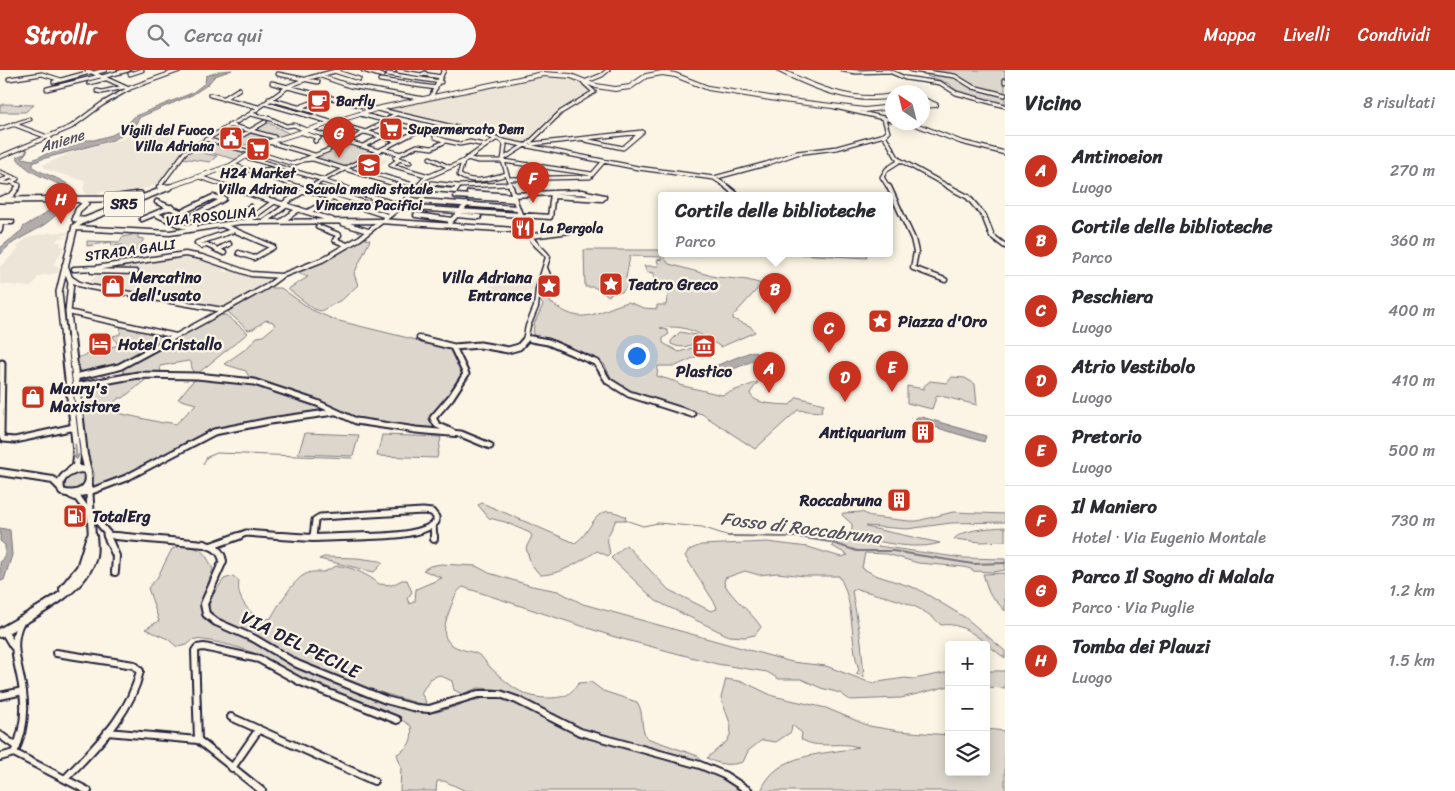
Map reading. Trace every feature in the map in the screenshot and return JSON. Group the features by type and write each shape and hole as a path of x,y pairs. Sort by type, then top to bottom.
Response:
{"main road":[{"path":"779,70 818,86 853,96 874,99 885,97"},
{"name":"SR5","path":"87,201 78,210 75,217 78,220 85,220 146,194 233,165 269,142 376,109 550,72 571,76 606,89 622,89 632,86 650,75 666,73 713,89 834,107 871,110 885,108"},
{"name":"SR5","path":"0,199 79,199 87,201 146,194"},
{"path":"78,210 105,199"},
{"path":"2,632 70,589 87,569 92,554 88,471 84,455 68,312 70,291 69,268 75,217"},
{"path":"74,230 85,220"},
{"path":"60,487 62,478 75,467 77,461 59,292 61,280 69,268"},
{"path":"61,280 70,278"},
{"path":"59,292 70,291"},
{"path":"38,478 54,477 80,469 88,471"},
{"path":"0,472 54,481 62,492 73,494 89,489"},
{"path":"73,494 78,498 89,515"}],"street":[{"path":"54,82 105,70"},
{"path":"48,89 128,70"},
{"path":"130,74 142,70"},
{"path":"0,157 50,138 79,123 104,102 129,89 164,74 180,70"},
{"path":"175,185 159,187 185,152 250,114 289,86 318,75 339,70"},
{"path":"363,70 383,76"},
{"path":"374,79 397,70 426,72 441,76"},
{"path":"431,97 440,82 444,70"},
{"path":"503,160 526,145 561,112 594,92 584,83 602,75 608,70"},
{"path":"842,70 862,70"},
{"path":"842,70 852,72 889,71 905,78 940,82 957,94 1005,106"},
{"path":"910,70 956,76 972,86 1005,96"},
{"path":"334,71 360,79"},
{"path":"9,79 40,72 49,72 61,80"},
{"path":"91,72 129,89"},
{"path":"389,73 440,82"},
{"path":"278,74 318,82"},
{"path":"318,75 352,87 424,99"},
{"path":"288,76 272,83 503,141 643,169 714,178 796,153 838,148 884,135 888,132 884,120 834,107"},
{"path":"89,83 106,79"},
{"path":"391,79 429,85"},
{"path":"412,82 418,79"},
{"path":"380,80 436,88"},
{"path":"96,91 102,92 124,87"},
{"path":"223,99 239,89"},
{"path":"210,96 258,107"},
{"path":"300,107 329,96"},
{"path":"270,99 312,111"},
{"path":"219,105 228,100"},
{"path":"264,103 398,141"},
{"path":"250,114 271,119 286,126 294,126 319,138 315,141"},
{"path":"360,114 419,130 434,135 446,142 459,144 470,142 484,146"},
{"path":"346,141 388,121 389,118 396,114"},
{"path":"0,129 30,119"},
{"path":"226,145 265,122"},
{"path":"13,124 50,138"},
{"path":"229,125 274,136"},
{"path":"265,221 306,189 419,130"},
{"path":"930,130 961,142 1005,153"},
{"path":"306,131 401,154"},
{"path":"526,145 642,132 623,148 580,139"},
{"path":"884,135 898,159 968,197 984,216 992,236 1005,246"},
{"path":"364,146 382,137"},
{"path":"497,138 467,158 463,162 459,175 462,178 479,180 507,174"},
{"path":"206,139 294,164 329,150"},
{"path":"419,338 453,347 480,344 510,350 520,346 527,338 528,325 536,307 547,255 543,249 533,242 517,208 503,160 505,144 503,141"},
{"path":"269,142 370,177 416,188"},
{"path":"410,162 395,157 417,146 432,148 446,142"},
{"path":"246,157 401,206"},
{"path":"430,158 435,163 449,167"},
{"path":"467,158 480,161 503,160 591,175"},
{"path":"400,159 391,165 429,176"},
{"path":"891,192 882,177 887,169 897,162 898,159"},
{"path":"422,181 459,186 591,175 604,161"},
{"name":"STRADA GALLI","path":"69,268 94,268 186,254 201,257 251,274 281,276 314,263 368,232 401,206 422,181 429,176 463,162"},
{"path":"233,165 387,216"},
{"path":"253,172 270,169"},
{"path":"0,172 16,178 15,182 19,185 16,192 0,199"},
{"path":"0,172 6,175 1,180"},
{"path":"1,180 12,177"},
{"path":"199,177 368,232"},
{"path":"714,178 735,192"},
{"path":"1,180 21,185 18,196 24,199"},
{"path":"319,188 330,183"},
{"path":"429,183 422,187 450,190 456,194 513,197 553,194 582,192 604,197 602,199 553,194"},
{"path":"450,190 454,185"},
{"path":"312,186 392,212"},
{"path":"456,194 459,186"},
{"path":"333,193 343,187"},
{"path":"347,198 357,192"},
{"path":"469,193 513,197"},
{"path":"413,208 459,213 550,217 553,194"},
{"path":"893,196 913,239 916,252 913,268 945,280"},
{"path":"182,212 212,197 224,199 192,216"},
{"path":"308,212 332,198"},
{"path":"406,200 517,208"},
{"path":"246,222 275,201"},
{"path":"157,202 204,219"},
{"path":"446,226 467,204"},
{"path":"142,220 170,207"},
{"path":"155,214 183,226 193,228 198,221 238,214 250,207"},
{"path":"282,221 298,209"},
{"path":"459,213 480,217"},
{"path":"416,215 452,220"},
{"path":"192,216 198,221"},
{"name":"VIA ROSOLINA","path":"74,230 170,233 193,228 265,221 380,221 505,231 529,230"},
{"path":"0,230 1,222 12,222"},
{"path":"222,225 273,247 254,258 239,253"},
{"path":"318,227 339,234 335,240 347,245"},
{"path":"531,236 586,229"},
{"path":"224,253 197,243 232,230"},
{"path":"217,250 229,244"},
{"path":"69,268 136,272"},
{"path":"540,284 551,283 545,268"},
{"path":"542,276 548,275"},
{"path":"75,377 119,368 266,287 281,276"},
{"path":"70,278 90,287 224,310"},
{"path":"70,291 78,287 90,287"},
{"path":"68,312 176,336"},
{"path":"527,338 548,342 597,363 607,380 630,394 692,414"},
{"path":"453,347 455,357 466,374 451,396 434,414 433,419 437,425 453,432"},
{"path":"2,363 2,438 15,440 74,427"},
{"path":"119,368 121,377"},
{"path":"76,386 121,377 193,376 254,382 318,403 335,412 370,424 453,432 470,436 490,446"},
{"path":"89,489 139,472 213,432 335,412"},
{"path":"313,538 315,519 326,516 429,511 436,517 433,526 434,539"},
{"path":"89,515 93,516 109,535 211,546 246,533 313,538 404,534 433,526"},
{"path":"105,531 116,556 115,572"},
{"name":"VIA DEL PECILE","path":"211,546 219,551 223,561 204,604 206,614 216,622 255,639 303,667 381,698 421,709 436,708 481,693 504,695 580,732 700,765 724,775 749,791"},
{"path":"0,757 16,750 21,736 24,715 23,692 13,646 15,632 21,621"},
{"path":"2,632 13,646"},
{"name":"VIA DEL PECILE","path":"198,740 195,652 197,648 204,647 259,658 299,681 397,720"},
{"path":"56,653 133,665 139,668 139,678 131,697 107,732 65,779"},
{"path":"0,696 23,692"},
{"path":"232,716 374,781"},
{"path":"232,768 259,728"},
{"path":"107,732 198,740 262,791"},
{"path":"0,735 16,750 88,791"}],"shaded area":[{"path":"232,70 215,76 207,85 192,95 140,117 133,128 113,140 33,163 33,167 38,170 68,184 75,193 53,217 39,228 10,245 0,255 0,248 22,230 23,227 43,215 69,194 66,188 27,168 16,157 24,154 27,150 23,149 28,150 22,158 32,160 56,150 66,143 73,143 79,140 94,140 112,135 123,129 135,116 192,93 205,83 206,76"},
{"path":"927,70 1005,70 1005,105 959,92 950,84 927,76"},
{"path":"553,75 565,75 583,81 593,91 566,108 562,108 527,144 505,141 500,138 384,110 385,108 426,99"},
{"path":"3,104 34,105 25,112 0,112 0,106"},
{"path":"267,122 292,135 273,139 265,137 260,139 266,142 255,148 235,141 253,132 276,137 255,130"},
{"path":"143,129 173,135 182,147 179,149 183,153 158,185 139,190 141,193 109,198 108,193 100,191 97,194 87,195 83,189 84,181 46,169 43,165 71,153 122,139"},
{"path":"205,140 248,153 238,160 204,151 202,153 217,156 210,162 182,158"},
{"path":"342,141 374,152 343,168 315,159 315,157 330,150 335,151 344,147 338,145 319,154 315,153"},
{"name":"Scuola media statale Vincenzo Pacifici","path":"373,156 389,160 365,174 348,169"},
{"path":"69,232 69,234 61,236 68,238 58,238 56,242 61,242 60,246 65,246 53,265 59,266 58,273 39,276 31,287 0,284 0,267 19,248 16,247 30,236"},
{"path":"133,232 138,233 138,238 144,239 137,250 123,251 123,245 112,246 111,242 87,246 87,241 120,242 122,237 132,235"},
{"path":"362,238 370,240 354,274 358,285 343,299 321,311 314,309 288,289 308,277 295,272"},
{"path":"584,250 658,250 658,257 630,256 626,278 629,285 622,292 611,293 609,296 594,287 585,287"},
{"path":"175,257 194,260 198,257 226,267 222,271 229,272 232,269 251,276 271,276 274,279 271,283 222,308 89,285 92,283 89,282 108,266"},
{"path":"660,257 664,257 669,264 716,277 748,280 762,284 733,316 733,319 750,326 755,332 721,347 692,331 677,327 660,328 667,330 669,334 663,338 663,343 679,352 692,348 708,351 676,366 658,366 657,376 677,382 679,385 722,395 758,382 750,393 756,400 790,405 797,397 824,404 821,412 798,410 755,449 702,414 633,394 613,381 604,364 594,358 533,336 534,324 543,305 539,300 542,293 547,292 550,302 562,310 580,316 597,313 628,302 644,308 657,309 657,305 666,305 668,292 663,291 662,286 654,279 654,273 647,272 644,266 659,266 657,260 662,259"},
{"path":"530,278 535,280 536,291 492,295 489,286 520,282"},
{"path":"268,288 281,288 312,310 335,320 449,348 465,374 431,417 434,424 445,430 404,427 356,419 302,394 244,378 249,377 246,371 224,364 247,348 257,337 263,336 275,326 273,322 266,320 253,329 248,330 228,312 230,309"},
{"path":"219,315 226,315 248,333 197,374 193,374 191,362 188,361 160,366 161,373 124,373 123,368 127,365"},
{"path":"121,326 169,338 120,365 78,375 76,358 118,345 113,336 120,334"},
{"path":"680,332 696,335 701,339 686,346 679,347 671,344 671,341"},
{"path":"753,351 762,357 724,373 715,366"},
{"path":"128,377 149,377 123,398 119,398 111,403 104,410 176,424 196,404 178,399 192,382 197,379 251,384 291,396 324,410 207,432 142,469 93,488 94,473 88,458 80,389"},
{"path":"952,377 965,378 975,384 977,405 937,395 932,409 907,403 907,386 924,389 924,386 930,381 947,383"},
{"path":"917,417 986,436 984,442 918,422 915,419"},
{"path":"305,433 359,435 353,456 298,454"},
{"path":"382,435 441,437 437,458 377,456"},
{"path":"77,471 85,472 86,481 81,490 65,490 65,478"},
{"path":"482,503 575,543 601,514 615,512 626,517 625,520 616,520 607,538 610,554 608,556 597,551 563,570 540,575 531,564 526,548 532,536 530,533 505,522 489,518 478,505"},
{"path":"862,512 872,517 909,521 917,521 953,512 1005,514 1005,522 951,523 907,529 866,526 940,543 934,545 907,546 864,538 870,545 963,558 1005,559 1005,570 993,572 972,571 964,567 918,563 887,554 865,553 862,568 875,575 918,589 966,618 1005,651 1005,658 990,646 990,641 983,641 967,630 950,625 941,625 932,617 902,601 857,589 852,591 861,641 864,677 856,674 859,670 850,610 839,576 805,576 777,573 759,575 745,571 725,578 724,583 728,589 761,627 755,635 745,637 729,636 656,601 611,558 626,545 669,590 711,611 717,609 716,605 685,556 689,550 701,545 767,542 808,547 841,557 848,555 832,546 835,539 844,537 852,530 852,524 842,515 843,513"},
{"path":"1005,527 1005,541 981,542 954,539 971,531"},
{"path":"0,528 10,530 12,555 4,580 0,581 0,563 5,554 5,545 0,541"},
{"path":"180,546 193,547 201,551 213,569 201,604 203,617 209,623 254,641 292,665 393,705 420,712 437,712 487,697 507,698 578,735 713,772 745,791 466,791 444,781 437,781 436,791 400,791 401,767 397,754 408,746 411,735 411,726 401,719 313,683 244,649 194,639 187,645 177,647 168,639 145,629 159,621 148,588 157,578 172,549"},
{"path":"324,557 357,558 383,563 374,572 319,559"},
{"path":"441,564 476,566 489,573 532,586 558,591 583,604 792,662 826,666 871,683 905,678 914,679 945,673 945,687 901,698 850,700 840,693 821,688 801,679 779,679 767,672 717,664 615,637 463,587 458,591 445,627 446,638 454,646 480,656 510,685 532,696 541,698 561,697 570,693 579,683 591,682 603,691 637,702 641,711 643,730 647,738 698,756 701,760 698,761 583,731 515,696 495,689 478,688 462,694 454,690 452,681 439,675 430,679 421,693 426,702 424,705 384,693 310,666 251,633 223,620 208,610 211,598 224,579 233,576 239,581 239,593 244,604 261,621 271,618 300,578 309,573 323,572 337,566 347,567 359,572 379,584 392,585 402,580 407,580 412,592 407,599 410,604 415,601 416,589 442,578 423,570 430,566"},
{"path":"1005,573 1005,611 989,593 983,574"},
{"path":"990,671 1005,671 1005,688 990,687"},
{"path":"726,679 744,682 773,696 826,708 869,726 899,731 945,735 945,776 990,776 990,729 1005,731 1005,791 761,791 768,778 789,762 802,757 858,747 851,745 821,745 807,742 801,739 802,733 792,725 791,732 776,742 762,740 748,751 743,762 725,764 716,762 707,758 727,741 731,726 721,698"}],"waterway":[{"name":"Fosso di Roccabruna","path":"203,464 207,457 217,453 352,458"},
{"name":"Fosso di Roccabruna","path":"625,520 643,526 658,523 702,527 732,536"},
{"name":"Fosso di Roccabruna","path":"728,536 732,536"},
{"name":"Fosso di Roccabruna","path":"732,536 798,537 830,542 857,551 893,551 973,564 1005,563"},
{"name":"Fosso di Roccabruna","path":"732,536 783,537"}],"place":[{"name":"Barfly","path":"319,101"},
{"name":"Supermercato Dem","path":"391,129"},
{"name":"Vigili del Fuoco Villa Adriana","path":"231,138"},
{"name":"H24 Market Villa Adriana","path":"258,149"},
{"name":"Parco Il Sogno di Malala","path":"339,158"},
{"name":"Scuola media statale Vincenzo Pacifici","path":"369,165"},
{"name":"Il Maniero","path":"533,203"},
{"name":"Tomba dei Plauzi","path":"61,224"},
{"name":"La Pergola","path":"523,228"},
{"name":"Teatro Greco","path":"611,284"},
{"name":"Mercatino dell'usato","path":"113,286"},
{"name":"Villa Adriana Entrance","path":"549,286"},
{"name":"Cortile delle biblioteche","path":"775,314"},
{"name":"Piazza d'Oro","path":"880,321"},
{"name":"Hotel Cristallo","path":"100,344"},
{"name":"Plastico","path":"704,346"},
{"name":"Peschiera","path":"829,353"},
{"name":"Pretorio","path":"892,392"},
{"name":"Antinoeion","path":"769,393"},
{"name":"Maury's Maxistore","path":"33,397"},
{"name":"Atrio Vestibolo","path":"845,402"},
{"name":"Antiquarium","path":"923,432"},
{"name":"Roccabruna","path":"899,500"},
{"name":"TotalErg","path":"75,516"}],"water label":[{"name":"Aniene","path":"62,141"}]}
